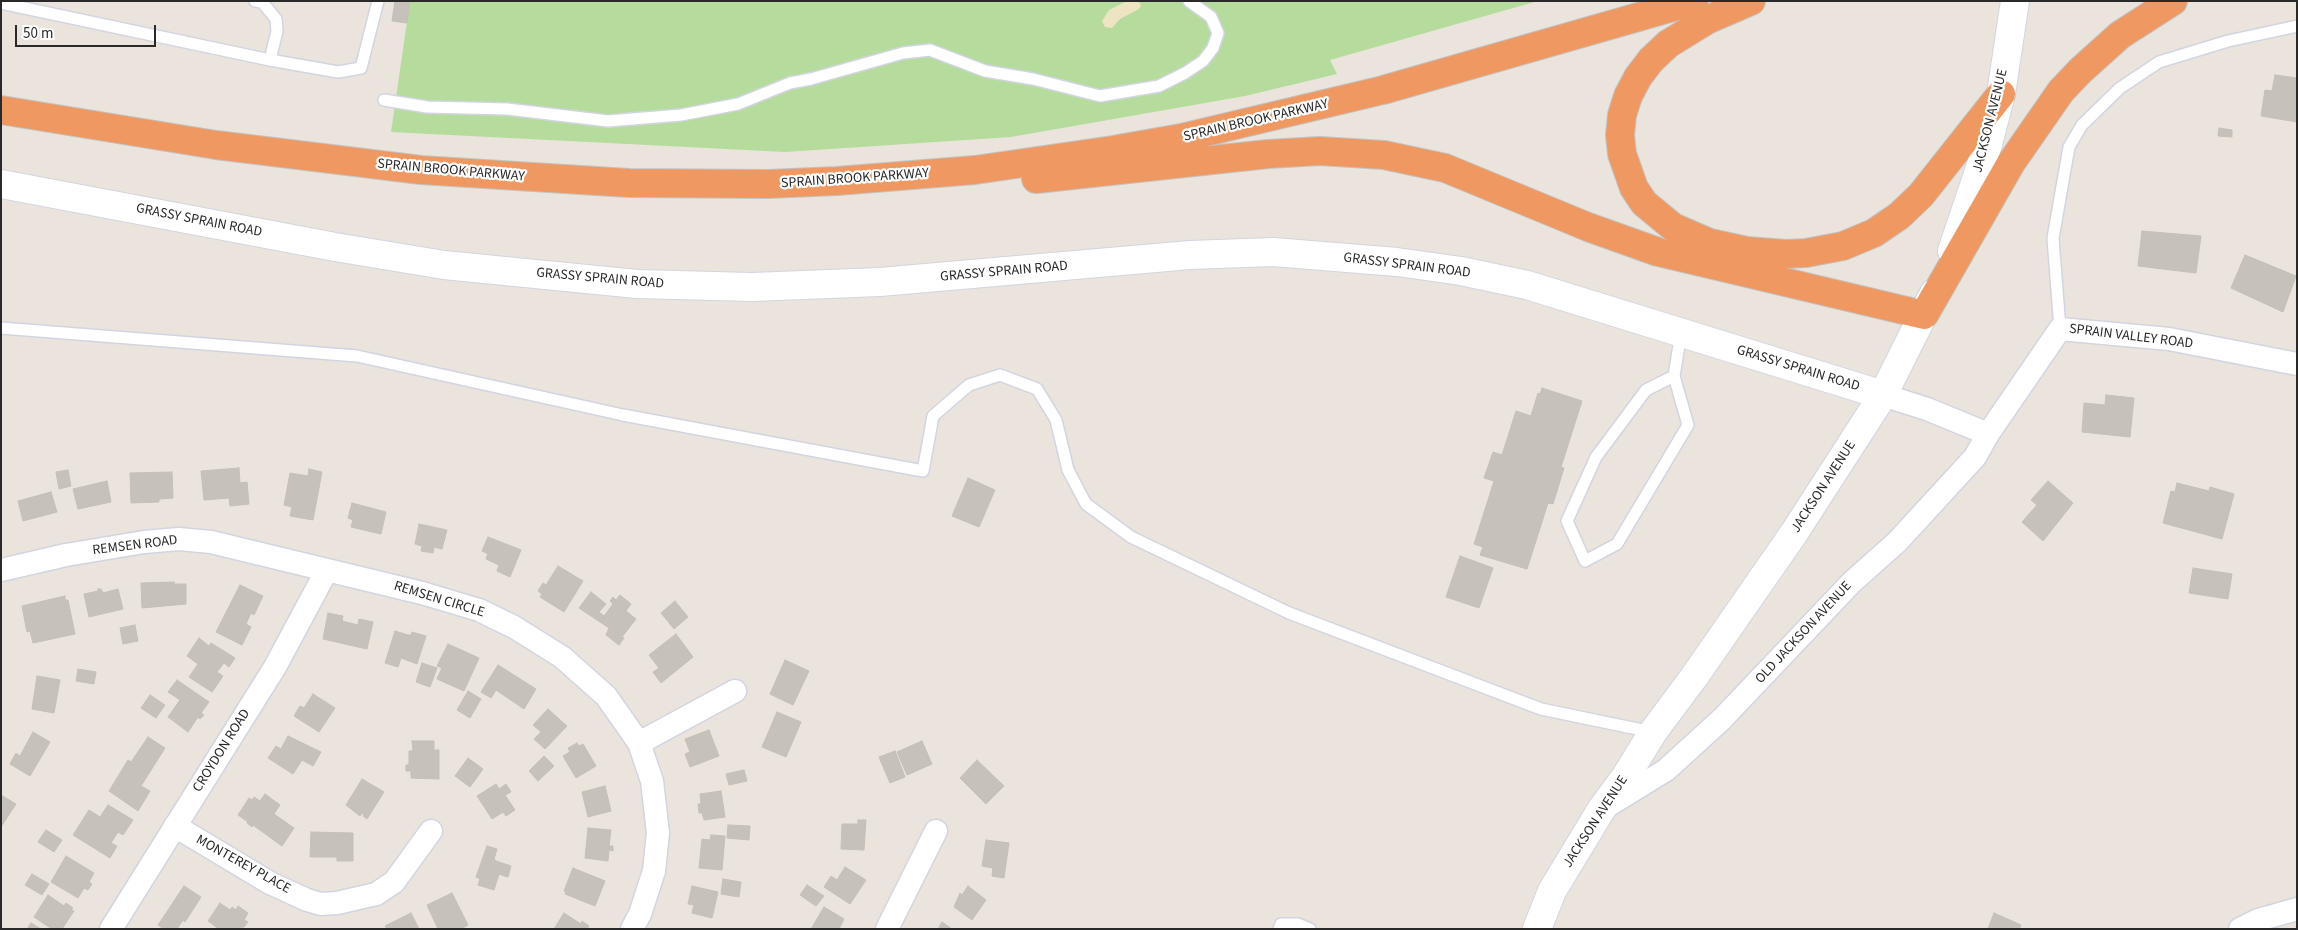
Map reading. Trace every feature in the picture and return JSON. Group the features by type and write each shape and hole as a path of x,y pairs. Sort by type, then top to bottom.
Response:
{"highway":[{"name":"SPRAIN BROOK PARKWAY","path":"1,110 216,145 438,171 638,183 768,184 837,181 1014,165 1180,138 1383,90 1694,1"},
{"path":"1751,1 1707,20 1668,44 1651,60 1638,77 1628,96 1622,115 1620,135 1622,154 1634,188 1644,203 1673,227 1710,242 1768,253 1806,253 1843,246 1874,233 1898,216 1921,195 2001,94"},
{"path":"837,181 1006,181 1060,177 1268,154 1320,152 1384,155 1445,168 1596,230 1658,252 1924,315 2012,163 2061,91 2113,41 2141,20 2172,1"}],"street":[{"name":"JACKSON AVENUE","path":"1537,929 1552,891 1601,810 1626,776 1653,732 1694,677 1794,533 1883,395 1924,315 1957,240 1988,144 2001,94 2015,1"},
{"name":"GRASSY SPRAIN ROAD","path":"1,184 335,247 434,263 637,284 752,287 870,282 938,278 1190,255 1273,252 1397,262 1461,271 1527,285 1927,408 1988,434"},
{"name":"SPRAIN VALLEY ROAD","path":"1988,434 2060,329 2169,339 2297,364"},
{"name":"OLD JACKSON AVENUE","path":"1601,810 1666,770 1722,719 1852,582 1897,542 1975,457 1988,434"},
{"name":"REMSEN ROAD","path":"1,570 135,543 179,539 211,542 327,570"},
{"name":"REMSEN CIRCLE","path":"327,570 422,593 480,610 514,627 562,657 606,696 638,743 652,781 658,833 654,871 640,914 632,929"},
{"name":"CROYDON ROAD","path":"111,929 275,667 327,570"},
{"path":"638,743 735,691"},
{"name":"MONTEREY PLACE","path":"175,826 270,883 307,900 322,904 337,903 376,894 394,882 431,831"},
{"path":"887,929 936,831"},
{"path":"2240,929 2258,920 2297,909"}],"lane":[{"path":"255,1 262,2 276,19 277,31 270,60"},
{"path":"1,3 270,60 338,72 361,68 378,1"},
{"path":"384,100 427,107 507,109 608,121 681,115 738,104 790,83 812,79 903,53 930,50 985,71 1033,79 1100,96 1159,86 1185,73 1203,61 1213,48 1218,33 1212,17 1189,1"},
{"path":"2060,329 2053,238 2069,147 2082,125 2120,88 2159,62 2228,41 2297,26"},
{"path":"1,328 358,356 623,415 923,471 934,416 969,386 1000,375 1038,389 1056,420 1068,470 1086,504 1131,537 1289,613 1540,709 1653,732"},
{"path":"1674,376 1646,390 1596,457 1567,521 1585,561 1617,544 1688,425 1674,376 1681,333"},
{"path":"1280,929 1281,924 1298,924 1310,929"}],"green space":[{"path":"410,1 1538,1 1330,60 1337,74 1245,96 1011,137 785,152 391,132"}],"sand":[{"path":"1127,1 1139,1 1141,6 1120,19 1112,28 1105,27 1102,21 1109,10"}],"building":[{"path":"395,1 410,1 407,23 392,21"},
{"path":"2275,75 2297,78 2297,122 2261,116 2265,90 2272,91"},
{"path":"2219,128 2232,130 2232,137 2218,136"},
{"path":"2142,231 2201,236 2196,273 2138,266"},
{"path":"2245,255 2296,276 2283,312 2231,288"},
{"path":"1542,388 1582,401 1561,467 1564,468 1553,504 1548,503 1527,569 1480,555 1483,547 1474,544 1494,481 1484,478 1493,452 1502,455 1516,411 1531,416 1538,393 1540,394"},
{"path":"2106,395 2134,398 2130,437 2082,432 2084,403 2105,405"},
{"path":"239,468 240,483 247,482 249,504 230,506 229,498 204,500 201,471"},
{"path":"309,469 322,472 313,520 290,516 292,507 284,505 290,473 308,476"},
{"path":"68,470 71,486 59,489 56,472"},
{"path":"172,472 173,498 159,499 159,502 131,503 130,473"},
{"path":"968,478 995,490 979,527 952,516"},
{"path":"107,481 111,502 78,509 73,489"},
{"path":"2048,481 2073,503 2043,541 2022,522 2037,505 2031,500"},
{"path":"2177,483 2209,491 2210,487 2234,494 2222,539 2163,523 2171,491 2175,492"},
{"path":"51,492 57,512 23,521 18,501"},
{"path":"352,503 386,512 381,534 351,527 353,520 348,518"},
{"path":"419,524 447,530 442,549 434,547 433,553 421,551 422,546 415,544"},
{"path":"488,537 521,550 510,577 497,571 499,565 486,559 488,554 482,551"},
{"path":"1460,556 1493,568 1479,608 1446,597"},
{"path":"558,566 583,581 564,612 540,597 542,594 538,591 543,583 546,585"},
{"path":"2193,568 2232,574 2228,599 2189,593"},
{"path":"174,582 174,584 186,584 186,604 142,608 141,583"},
{"path":"240,585 263,596 254,615 251,613 246,624 251,627 242,645 216,632"},
{"path":"98,589 101,589 103,593 118,589 123,609 89,617 84,594 98,591"},
{"path":"591,592 606,604 599,612 604,616 613,604 610,601 613,597 616,600 620,595 631,604 626,611 636,619 622,637 624,638 619,645 606,635 609,628 579,608"},
{"path":"65,596 65,600 68,600 75,634 33,643 30,631 27,632 22,606"},
{"path":"675,601 688,617 674,629 661,613"},
{"path":"328,613 343,616 342,621 358,625 359,619 373,622 367,649 323,639"},
{"path":"135,625 138,641 123,644 120,628"},
{"path":"395,631 408,635 411,635 412,632 426,636 417,664 401,658 398,667 385,663"},
{"path":"676,634 693,657 661,683 653,672 659,668 649,655"},
{"path":"199,638 209,646 211,643 235,658 229,667 224,663 217,672 223,676 212,692 189,677 198,664 187,656"},
{"path":"448,644 479,658 464,691 437,679 442,668 437,666"},
{"path":"785,660 809,671 793,705 770,694"},
{"path":"422,663 437,668 430,687 416,682"},
{"path":"498,665 536,689 524,709 496,690 491,698 481,692"},
{"path":"78,669 96,672 94,684 76,681"},
{"path":"37,676 60,680 54,713 32,709"},
{"path":"177,680 209,702 201,713 204,715 200,719 198,717 188,732 168,717 180,700 168,692"},
{"path":"468,691 481,699 470,718 457,710"},
{"path":"313,694 335,708 319,732 294,716 300,706 304,708"},
{"path":"150,695 165,705 156,718 141,708"},
{"path":"548,709 567,726 545,749 534,739 541,732 533,725"},
{"path":"777,712 801,722 786,757 762,747"},
{"path":"709,730 719,756 690,767 685,754 690,752 685,739"},
{"path":"33,732 50,742 30,776 10,764 16,753 20,756"},
{"path":"288,736 321,752 313,766 302,760 293,774 268,758 276,746 281,749"},
{"path":"148,737 165,748 141,786 150,791 138,811 109,791 128,760 131,762"},
{"path":"412,741 434,741 434,750 439,750 439,779 411,778 411,771 406,771 406,765 409,765 409,751 413,751"},
{"path":"922,741 932,764 907,775 897,752"},
{"path":"577,743 579,746 583,744 596,766 576,778 563,756 570,752 568,748"},
{"path":"895,751 905,777 890,783 879,757"},
{"path":"544,756 554,766 538,781 529,771"},
{"path":"468,758 483,769 470,787 455,776"},
{"path":"977,760 1004,786 986,804 960,778"},
{"path":"744,770 747,781 729,785 726,774"},
{"path":"362,779 384,792 367,819 363,816 364,814 362,813 360,816 346,805"},
{"path":"496,784 499,789 506,784 511,792 505,795 515,810 506,816 503,812 492,819 477,796"},
{"path":"605,786 611,811 588,817 582,792"},
{"path":"721,791 725,817 704,820 702,813 699,813 698,804 701,804 700,794"},
{"path":"265,794 280,805 274,814 294,828 282,846 253,825 252,827 238,815 249,798 252,800 254,797 260,801"},
{"path":"1,795 16,804 1,827"},
{"path":"108,805 133,820 123,835 118,832 111,843 117,846 110,858 73,835 89,810 100,817"},
{"path":"858,820 866,820 864,850 841,849 842,824 858,824"},
{"path":"728,825 750,826 749,840 727,838"},
{"path":"588,828 611,830 609,846 613,846 613,851 609,850 608,861 585,858"},
{"path":"46,830 62,840 54,852 38,842"},
{"path":"311,832 353,833 353,861 337,861 337,857 310,857"},
{"path":"711,835 725,836 722,870 699,868 702,839 710,840"},
{"path":"986,840 1009,843 1004,878 992,876 993,868 982,866"},
{"path":"487,846 497,849 494,859 496,861 511,866 508,877 499,874 494,890 478,885 480,879 476,877"},
{"path":"66,856 94,873 89,882 92,884 88,890 84,888 78,898 51,882"},
{"path":"845,867 866,880 850,904 824,887 831,876 837,880"},
{"path":"573,868 605,881 595,906 565,894 566,892 564,891"},
{"path":"32,874 49,884 42,895 25,885"},
{"path":"723,879 741,882 739,897 721,894"},
{"path":"807,885 824,896 816,906 800,895"},
{"path":"184,886 201,897 185,922 183,920 177,929 164,929 158,925"},
{"path":"692,886 718,892 712,918 692,913 694,905 688,904"},
{"path":"968,886 986,900 972,920 954,907 960,893 962,895"},
{"path":"452,893 468,925 461,929 438,929 427,905"},
{"path":"48,895 64,906 66,903 73,908 71,910 74,911 62,929 52,929 34,917"},
{"path":"220,903 230,910 232,907 236,910 238,906 248,913 244,920 248,922 244,927 219,929 208,921"},
{"path":"824,907 844,919 839,929 811,929"},
{"path":"411,913 419,929 387,929 385,926"},
{"path":"564,913 581,924 582,921 589,926 587,929 554,929"},
{"path":"1994,913 2021,925 2019,929 1988,929"},
{"path":"942,922 952,929 938,929"},
{"path":"31,923 41,929 27,929"}]}
